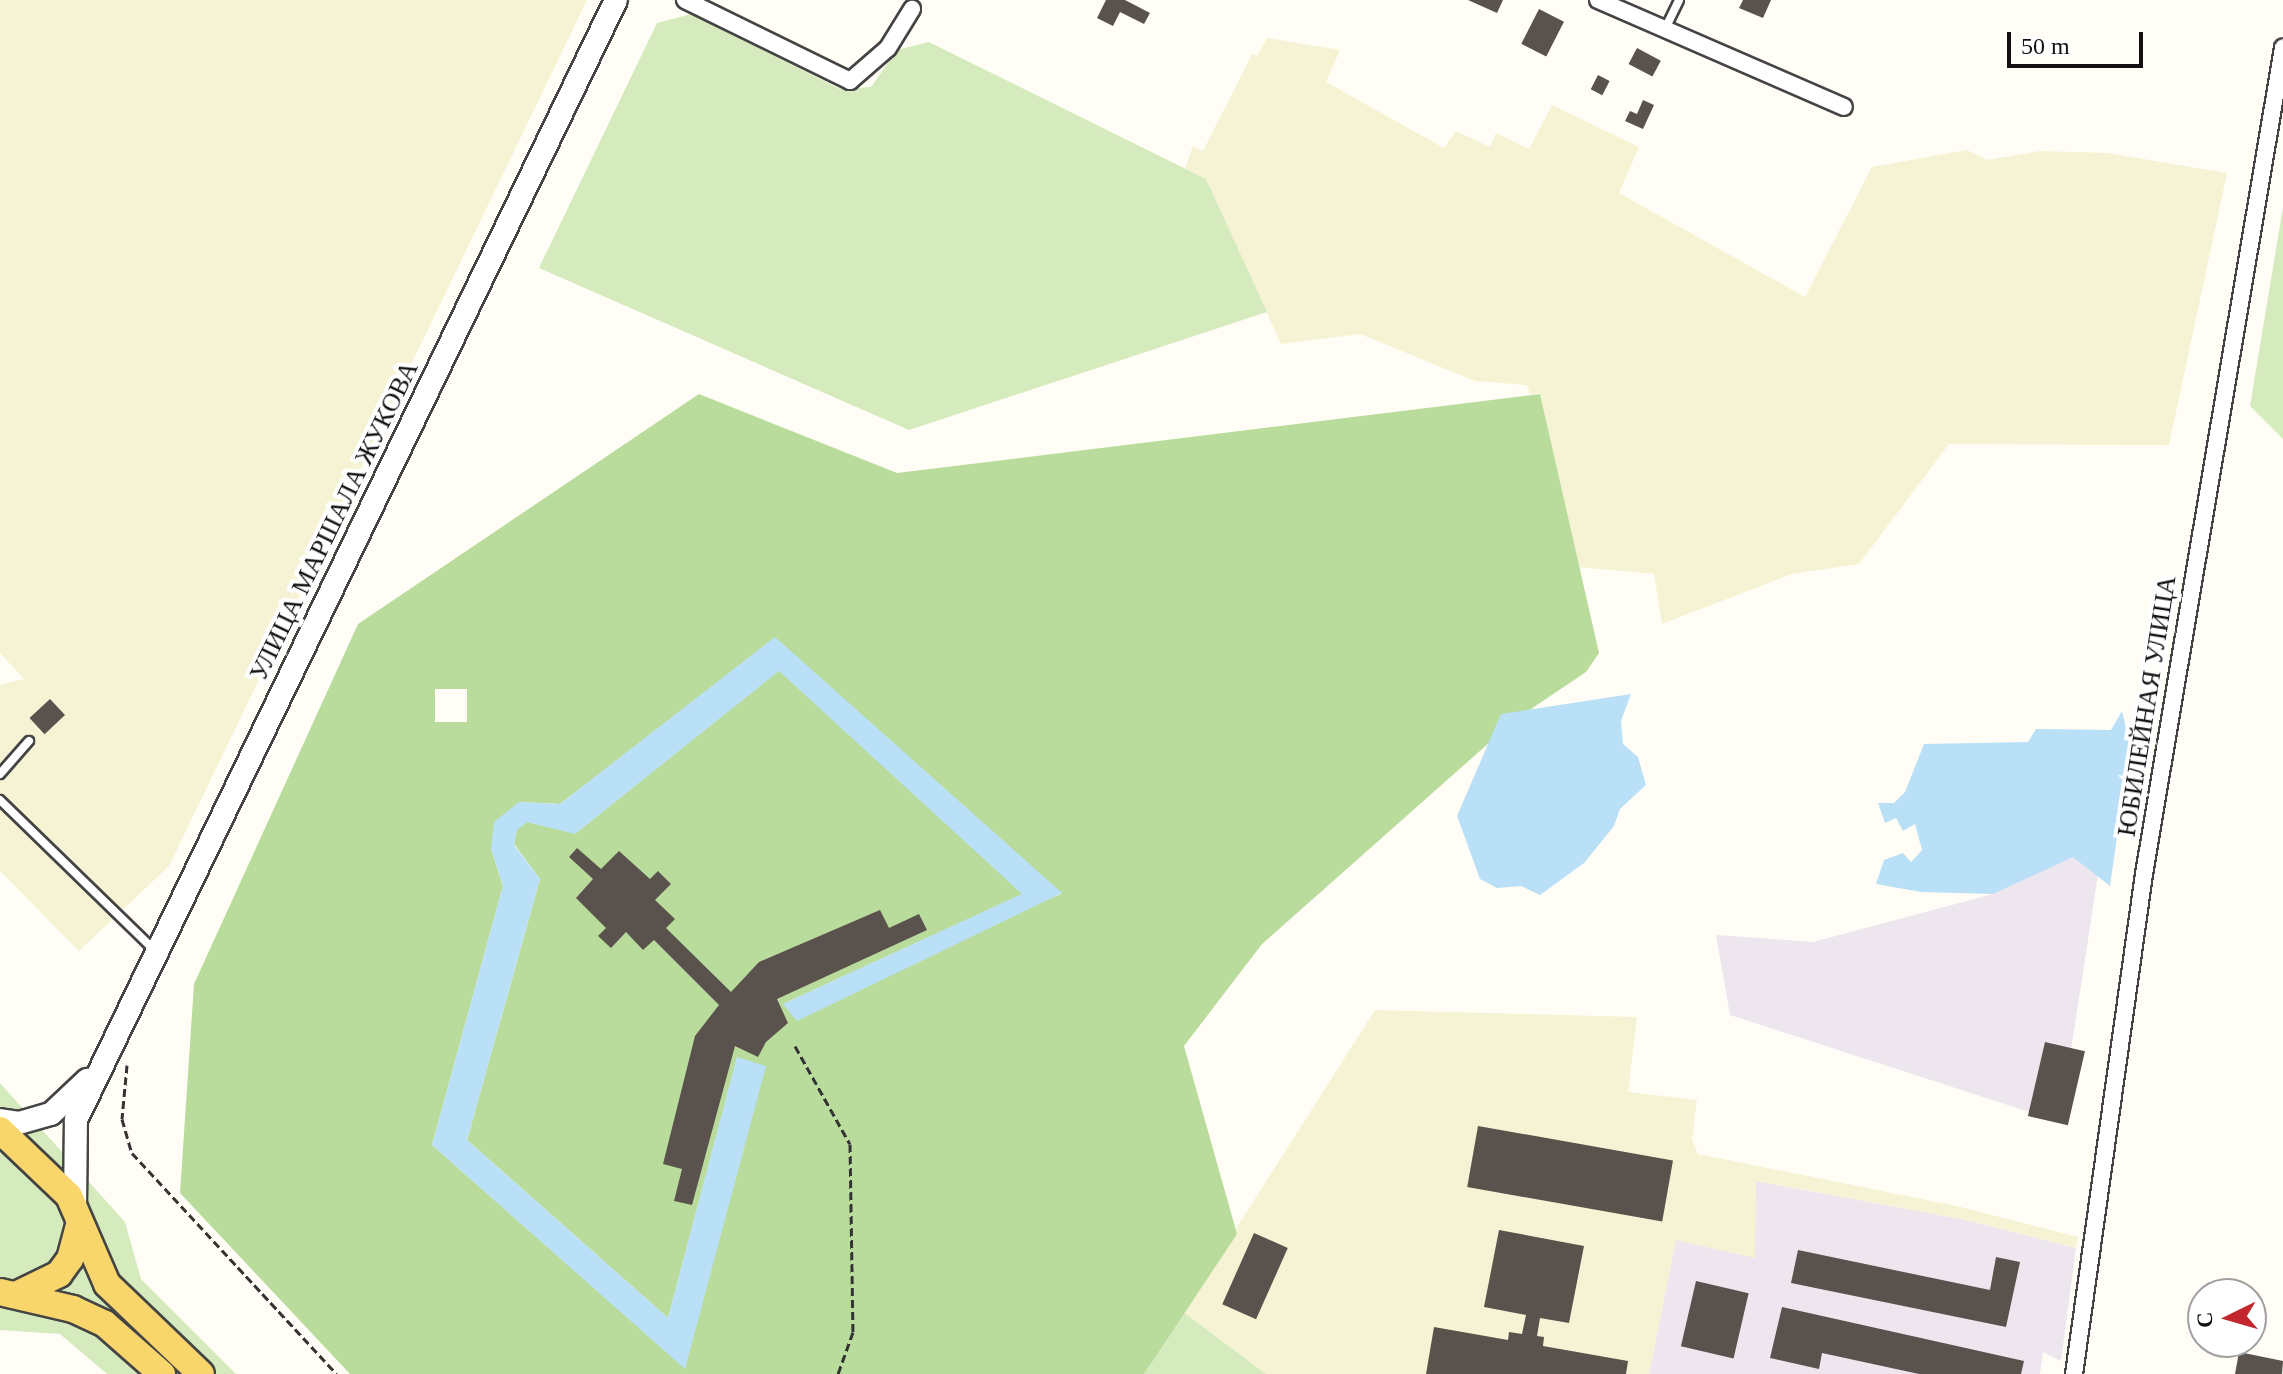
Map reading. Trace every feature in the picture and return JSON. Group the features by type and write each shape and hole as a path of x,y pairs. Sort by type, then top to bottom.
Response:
{"main road":[{"path":"0,1130 51,1176 77,1218 107,1284 201,1374"},
{"path":"8,1294 59,1274 70,1259 77,1218"},
{"path":"8,1294 73,1309 105,1324 162,1374"}],"street":[{"name":"УЛИЦА МАРШАЛА ЖУКОВА","path":"77,1218 76,1120 616,0"},
{"path":"685,0 850,81 888,48 912,9"},
{"path":"1598,0 1664,32 1844,107"},
{"name":"ЮБИЛЕЙНАЯ УЛИЦА","path":"2077,1373 2144,874 2283,48"},
{"name":"УЛИЦА МАРШАЛА ЖУКОВА","path":"0,1120 19,1123 51,1114 101,1064"}],"lane":[{"path":"1664,32 1679,0"},
{"path":"0,774 29,741"},
{"path":"0,800 158,954"}],"path":[{"path":"795,1046 850,1144 853,1332 838,1374"},
{"path":"130,1052 121,1084 122,1119 132,1153 337,1374"}],"shaded area":[{"path":"0,0 587,0 169,866 79,951 0,871 0,685 24,679 0,653"},
{"path":"1267,38 1340,50 1326,82 1444,148 1456,131 1490,147 1496,133 1529,149 1552,105 1639,147 1619,193 1805,297 1872,167 1967,150 1987,160 2040,151 2108,153 2227,173 2169,445 1949,444 1859,564 1792,574 1662,624 1654,574 1578,567 1540,393 1530,394 1527,385 1475,381 1360,334 1281,344 1206,179 1185,168 1193,146 1203,151 1252,54 1257,56"},
{"path":"2108,810 2060,1122 1730,1015 1716,935 1813,942 1993,894"},
{"path":"1375,1010 1637,1017 1628,1092 1697,1100 1692,1139 1698,1154 1957,1206 2078,1237 2076,1248 1962,1219 1756,1181 1755,1258 1676,1240 1649,1374 1266,1374 1183,1312"},
{"path":"1756,1181 1962,1219 2076,1248 2061,1361 2043,1352 2040,1374 1649,1374 1676,1239"}],"green space":[{"path":"691,14 840,89 871,87 897,50 929,42 1206,179 1267,312 909,430 539,268 657,23"},
{"path":"2283,207 2283,439 2250,406"},
{"path":"699,394 897,473 1540,394 1599,653 1586,672 1516,719 1262,944 1184,1046 1237,1234 1144,1374 350,1374 180,1193 194,984 358,624","holes":["775,638 1061,894 783,1004 1023,894 779,670 576,833 527,822 516,830 514,844 540,879 467,1140 668,1318 737,1058 685,1368 432,1145 503,886 491,849 520,802 560,804","435,689 467,689 467,722 435,722"]},
{"path":"0,1083 125,1222 141,1279 236,1374 107,1374 60,1334 0,1330"},
{"path":"1183,1312 1266,1374 1144,1374"}],"water":[{"path":"775,637 1062,893 797,1021 783,1004 1022,894 779,671 575,834 527,822 517,830 514,845 540,879 467,1140 668,1318 737,1057 766,1066 685,1369 432,1145 503,886 491,849 494,822 519,802 560,804"},
{"path":"1631,694 1621,721 1623,744 1638,757 1646,785 1620,809 1614,826 1584,863 1540,895 1521,886 1497,888 1480,879 1457,816 1501,714"},
{"path":"2122,711 2130,746 2110,886 2073,857 1993,894 1921,892 1876,884 1884,860 1903,853 1911,862 1922,850 1915,824 1903,831 1896,818 1885,823 1878,803 1894,803 1905,792 1924,744 2028,742 2036,729 2111,730"}],"building":[{"path":"1106,0 1125,0 1150,13 1144,24 1120,12 1113,26 1097,18"},
{"path":"1468,0 1503,0 1497,13"},
{"path":"1743,0 1771,0 1763,18 1739,8"},
{"path":"1539,9 1564,22 1546,56 1521,44"},
{"path":"1637,48 1661,61 1652,77 1629,64"},
{"path":"1598,75 1610,81 1602,95 1591,89"},
{"path":"1643,100 1654,105 1643,129 1625,121 1630,111 1637,114"},
{"path":"50,699 65,715 45,734 30,718"},
{"path":"577,848 601,869 619,851 650,879 658,871 671,884 655,900 675,919 666,928 731,992 759,962 880,910 889,928 919,914 927,930 777,999 788,1023 766,1042 758,1057 735,1046 692,1205 674,1201 682,1169 663,1164 695,1036 719,1005 654,940 643,950 626,932 611,948 598,936 606,928 576,898 593,879 569,857"},
{"path":"2045,1042 2085,1051 2068,1125 2028,1116"},
{"path":"1478,1126 1673,1160 1662,1221 1467,1187"},
{"path":"1499,1230 1584,1246 1569,1323 1540,1318 1537,1336 1544,1337 1543,1346 1628,1361 1626,1374 1426,1374 1434,1327 1508,1340 1509,1332 1522,1334 1526,1315 1484,1307"},
{"path":"1254,1233 1288,1248 1256,1319 1222,1304"},
{"path":"1798,1250 1990,1290 1996,1257 2020,1262 2006,1327 1791,1283"},
{"path":"1696,1281 1749,1293 1734,1358 1681,1346"},
{"path":"1782,1307 2024,1361 2021,1374 1919,1374 1822,1353 1819,1369 1770,1358"},
{"path":"2238,1358 2283,1361 2282,1374 2235,1374"}]}
